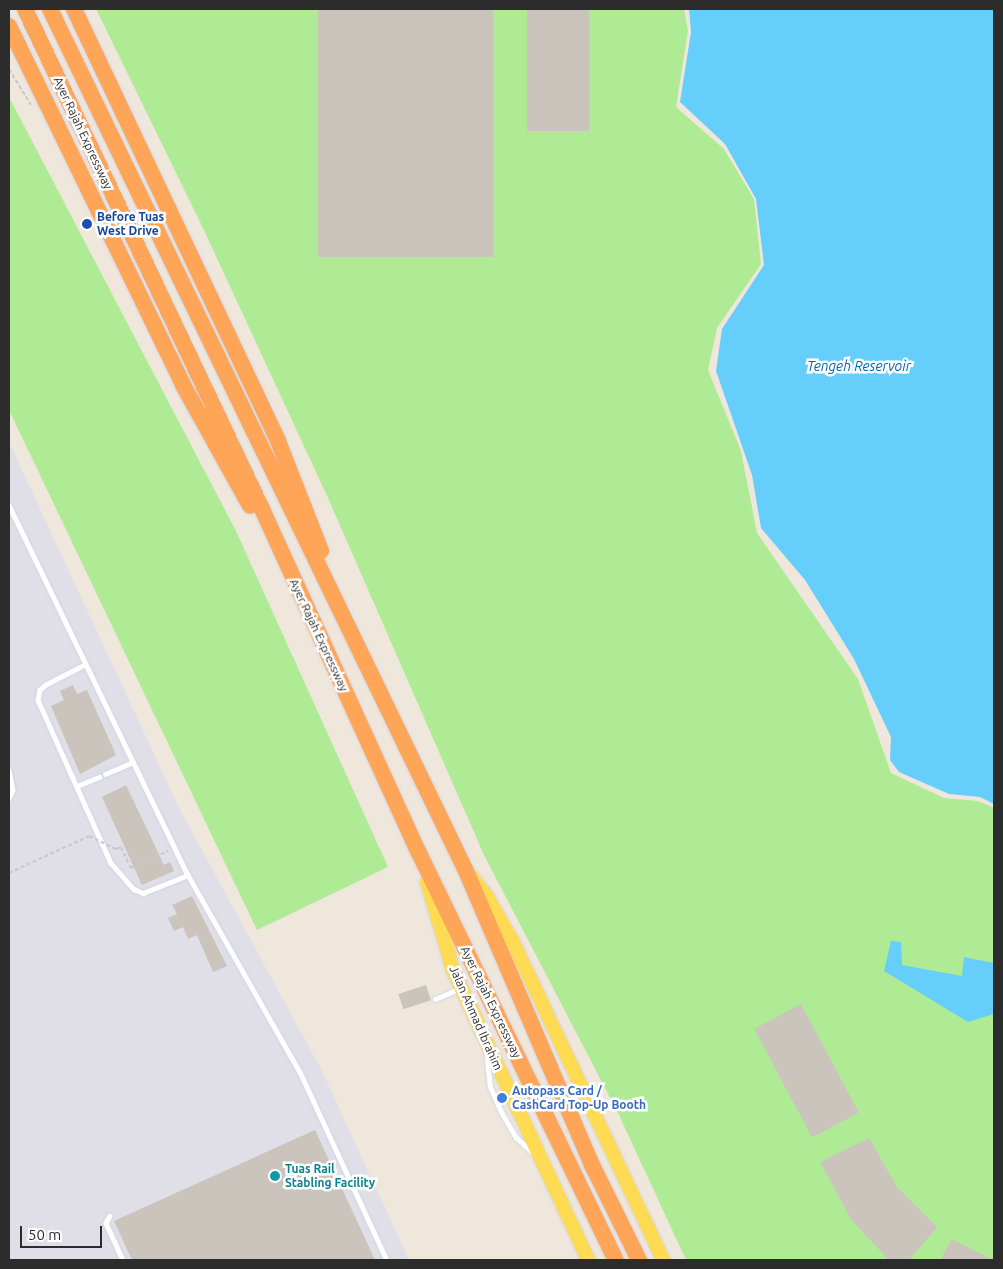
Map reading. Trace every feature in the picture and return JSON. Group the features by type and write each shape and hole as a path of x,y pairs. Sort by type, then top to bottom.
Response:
{"highway":[{"name":"Ayer Rajah Expressway","path":"25,9 272,532 418,852 616,1260"},
{"name":"Ayer Rajah Expressway","path":"50,9 366,668 466,871 593,1167 639,1260"},
{"path":"74,9 278,441 366,668"},
{"path":"9,26 183,385 259,524 272,532"}],"main road":[{"name":"Jalan Ahmad Ibrahim","path":"418,852 461,988 588,1260"},
{"path":"466,871 479,884 513,942 663,1260"}],"lane":[{"path":"9,505 188,875 300,1072 387,1260"},
{"path":"85,665 46,685 40,690 38,700 111,863 134,890 147,893 188,875"},
{"path":"106,774 133,762"},
{"path":"9,770 13,790 9,799"},
{"path":"77,786 99,777"},
{"path":"435,999 461,988"},
{"path":"110,1216 106,1223 123,1260"}],"path":[{"path":"9,873 89,836 116,849 121,847 131,868 175,848"}],"shaded area":[{"path":"9,442 179,808 322,1071 409,1260 9,1260"}],"green space":[{"path":"96,9 684,9 688,31 676,107 724,149 754,199 761,264 717,328 708,370 741,451 757,533 858,679 891,773 944,798 978,801 994,808 994,1260 686,1260 619,1115 484,855 328,498 202,226"},
{"path":"9,97 236,531 388,867 257,930 9,410"}],"water":[{"name":"Tengeh Reservoir","path":"689,9 994,9 994,804 980,797 949,794 899,772 890,760 891,737 854,659 805,580 761,528 752,475 716,371 722,329 764,265 756,199 725,144 680,102 691,32"},
{"path":"891,941 901,942 902,965 962,976 964,957 994,963 994,1014 968,1022 884,971"}],"building":[{"path":"318,9 493,9 493,257 318,257"},
{"path":"527,9 589,9 589,131 527,131"},
{"path":"73,685 77,694 87,690 116,755 80,774 51,706 64,700 60,691"},
{"path":"126,785 164,865 170,862 174,871 142,885 102,797"},
{"path":"192,896 227,966 213,972 197,935 188,939 183,927 174,931 168,918 177,914 172,905"},
{"path":"426,985 431,1000 403,1009 398,994"},
{"path":"801,1004 859,1113 812,1137 754,1029"},
{"name":"Tuas Rail Stabling Facility","path":"315,1130 375,1260 132,1260 114,1221"},
{"path":"869,1138 897,1187 937,1227 909,1260 889,1260 852,1221 820,1162"},
{"path":"952,1239 993,1260 940,1260"}],"place":[{"name":"Before Tuas West Drive","path":"87,224"},
{"name":"Autopass Card / CashCard Top-Up Booth","path":"502,1098"},
{"name":"Tuas Rail Stabling Facility","path":"275,1176"}]}
